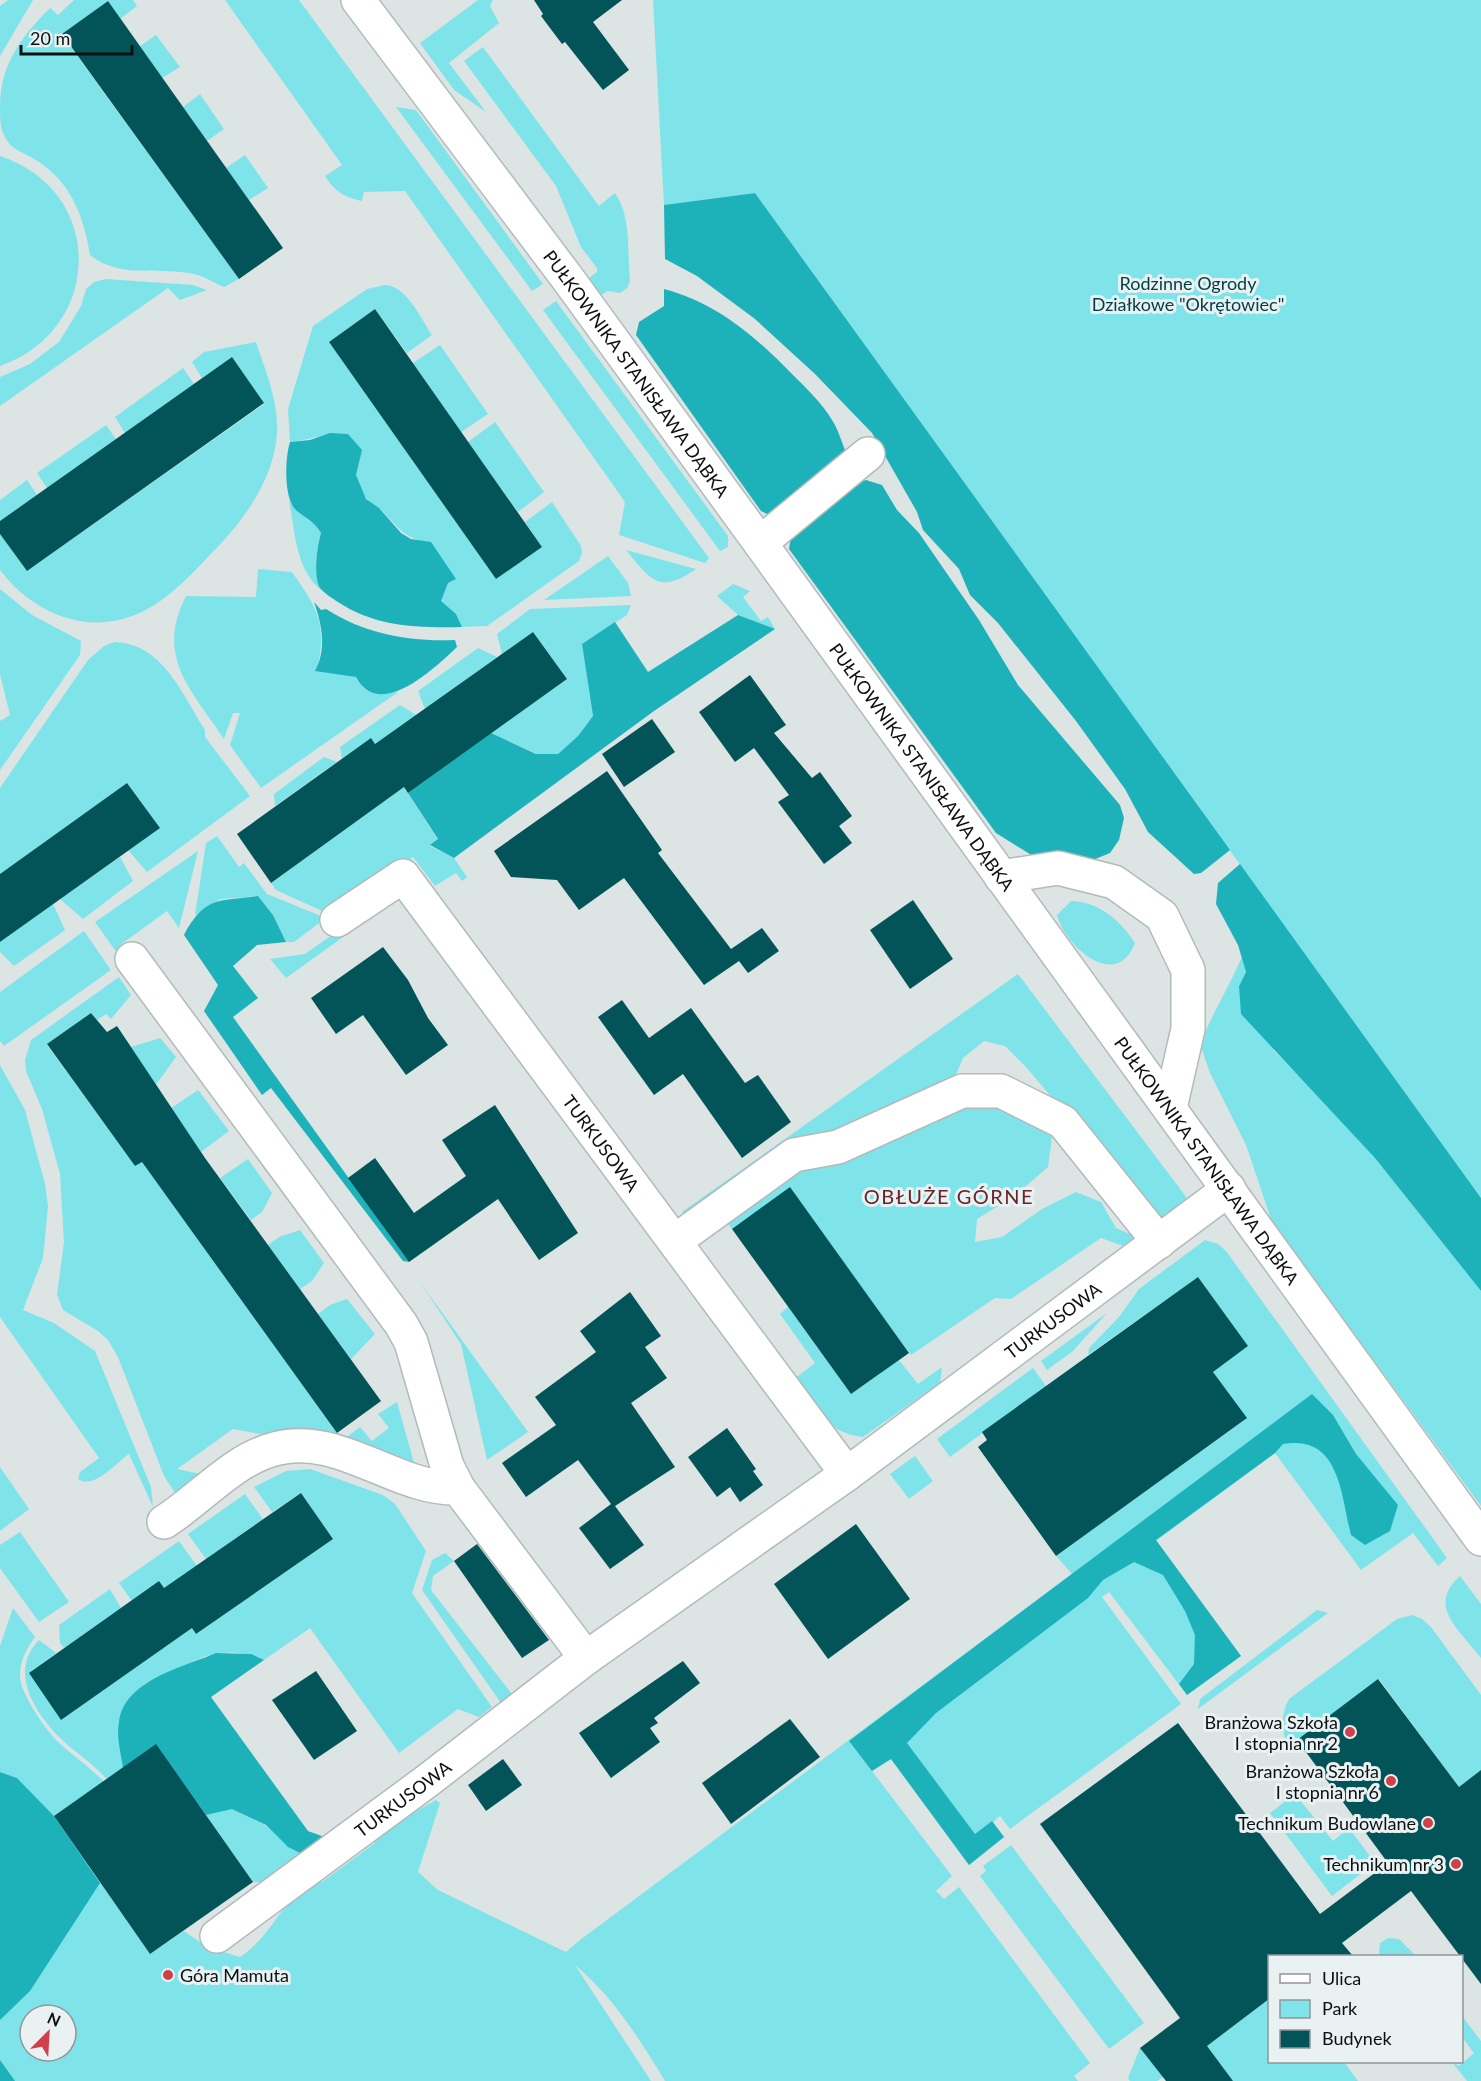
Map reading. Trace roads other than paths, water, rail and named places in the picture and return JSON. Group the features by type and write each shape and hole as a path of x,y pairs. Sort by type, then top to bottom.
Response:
{"street":[{"name":"PUŁKOWNIKA STANISŁAWA DĄBKA","path":"358,0 568,279 1000,877 1229,1188 1481,1539"},
{"path":"760,543 868,453"},
{"path":"1000,877 1058,868 1114,882 1162,916 1188,970 1188,1029 1170,1108"},
{"name":"TURKUSOWA","path":"337,920 403,876 847,1474"},
{"path":"132,959 401,1324 411,1342 447,1466 458,1488 585,1658"},
{"path":"675,1241 794,1155 838,1147 962,1091 1000,1091 1064,1122 1159,1242"},
{"name":"TURKUSOWA","path":"218,1936 427,1781 585,1658 847,1474 1229,1188"},
{"path":"164,1522 248,1461 272,1450 291,1447 311,1446 442,1489 458,1488"}],"place":[{"name":"Branżowa Szkoła I stopnia nr 2","path":"1350,1732"},
{"name":"Branżowa Szkoła I stopnia nr 6","path":"1391,1781"},
{"name":"Technikum Budowlane","path":"1428,1823"},
{"name":"Technikum nr 3","path":"1456,1864"},
{"name":"Góra Mamuta","path":"168,1975"}],"district":[{"name":"OBŁUŻE GÓRNE","path":"949,1196"}],"park label":[{"name":"Rodzinne Ogrody Działkowe \"Okrętowiec\"","path":"1188,293"}]}
